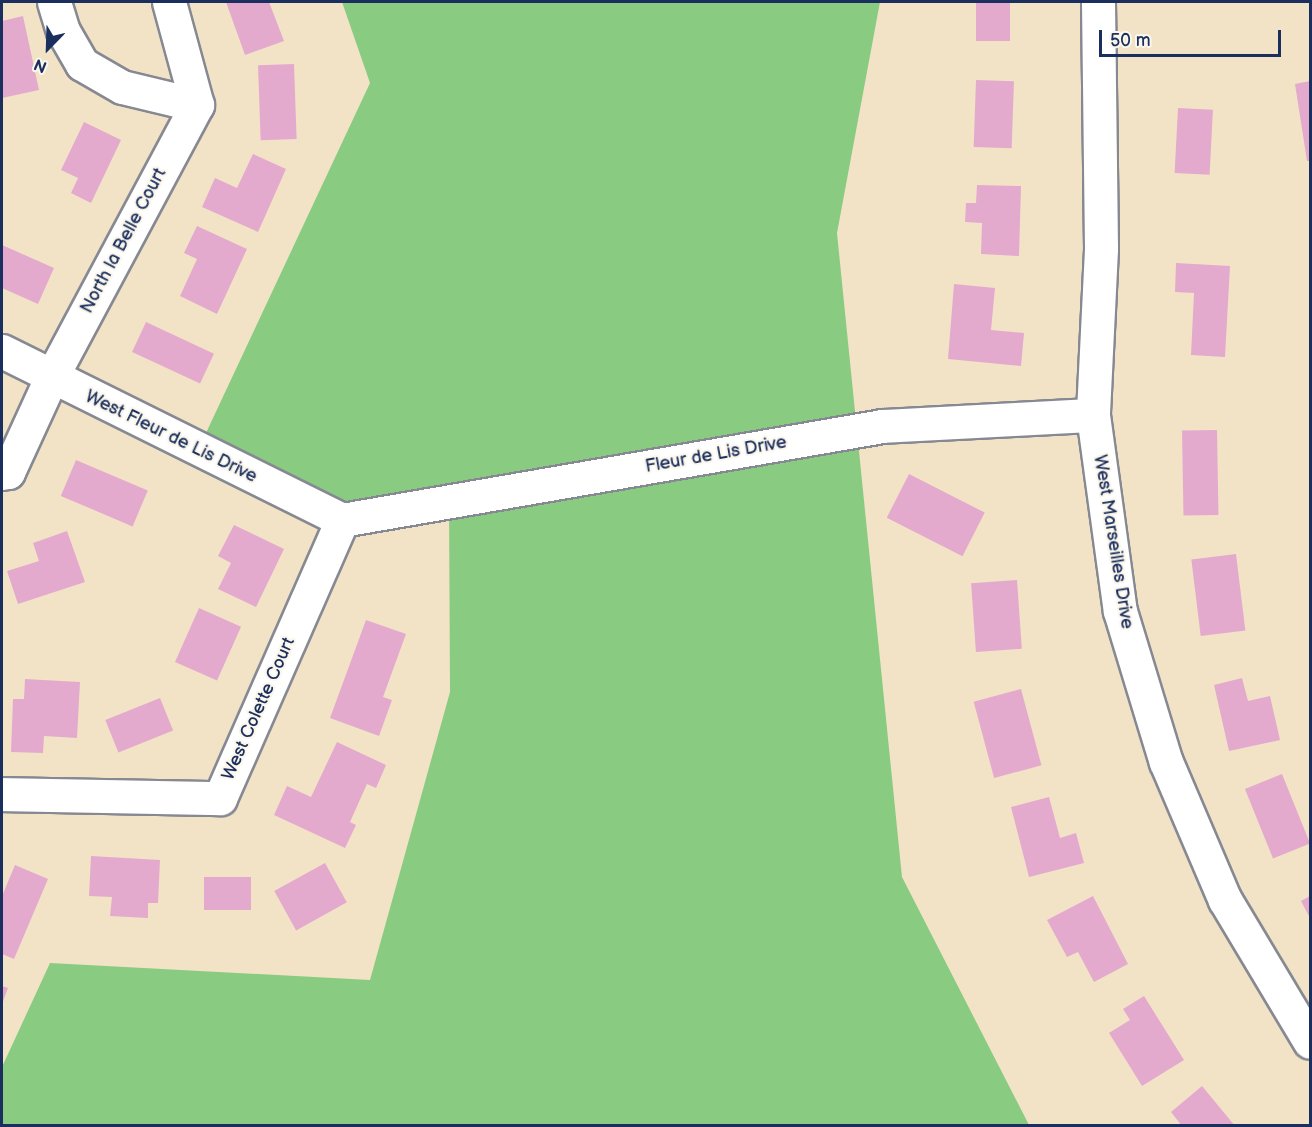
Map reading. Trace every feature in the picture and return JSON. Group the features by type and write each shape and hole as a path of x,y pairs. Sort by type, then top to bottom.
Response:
{"street":[{"path":"54,2 63,31 82,64 122,87 197,105 169,2"},
{"name":"West Marseilles Drive","path":"1098,2 1101,249 1093,415 1120,611 1166,762 1225,900 1311,1042"},
{"name":"North la Belle Court","path":"2,472 8,472 51,378 197,105"},
{"name":"West Fleur de Lis Drive","path":"2,351 51,378 342,520"},
{"name":"Fleur de Lis Drive","path":"342,520 882,426 1093,415"},
{"name":"West Colette Court","path":"2,794 220,798 342,520"}],"green space":[{"path":"342,2 880,2 837,233 902,877 1029,1125 2,1126 2,1067 50,963 370,980 450,692 449,502 342,520 198,450 370,83"}],"building":[{"path":"226,2 269,2 284,41 245,55"},
{"path":"976,2 1010,2 1010,41 976,41"},
{"path":"23,16 39,90 2,98 2,21"},
{"path":"294,64 297,139 261,140 258,65"},
{"path":"976,80 1014,81 1012,148 974,147"},
{"path":"1310,81 1310,161 1307,161 1295,84"},
{"path":"1178,108 1213,110 1210,175 1175,173"},
{"path":"84,122 121,140 91,203 71,193 78,178 61,170"},
{"path":"253,154 286,169 258,232 202,207 215,178 237,188"},
{"path":"977,185 1021,186 1019,256 981,254 982,223 965,222 966,203 976,203"},
{"path":"197,226 247,249 217,314 180,296 197,259 184,253"},
{"path":"2,245 54,268 38,304 2,288"},
{"path":"1176,263 1230,266 1225,357 1191,355 1194,293 1175,292"},
{"path":"954,284 995,288 991,330 1024,333 1021,366 948,359"},
{"path":"146,322 214,354 200,384 132,352"},
{"path":"1217,430 1218,515 1183,516 1182,431"},
{"path":"76,460 148,490 133,526 61,496"},
{"path":"909,474 985,513 962,556 887,518"},
{"path":"234,525 284,549 256,607 218,589 231,563 218,556"},
{"path":"67,531 85,582 18,604 7,571 39,561 33,543"},
{"path":"1236,554 1245,630 1201,636 1191,559"},
{"path":"1017,580 1022,649 976,652 971,583"},
{"path":"199,608 241,627 217,681 175,662"},
{"path":"366,620 406,634 383,697 392,700 379,736 330,718"},
{"path":"1242,678 1248,701 1270,696 1280,740 1229,751 1214,685"},
{"path":"25,679 80,682 77,738 44,736 43,753 11,752 13,699 24,699"},
{"path":"1021,689 1041,765 994,778 974,702"},
{"path":"160,698 173,730 118,753 105,720"},
{"path":"337,742 386,765 376,788 367,784 350,822 356,825 345,848 274,815 287,786 311,797"},
{"path":"1282,774 1310,844 1273,859 1245,789"},
{"path":"1049,797 1060,838 1076,833 1084,863 1029,877 1011,807"},
{"path":"91,856 160,860 158,903 148,903 148,918 110,916 112,897 89,896"},
{"path":"325,863 347,902 296,930 274,891"},
{"path":"15,865 48,879 14,959 2,954 2,896"},
{"path":"204,877 251,877 251,910 204,910"},
{"path":"1093,896 1128,964 1094,982 1078,952 1067,957 1047,920"},
{"path":"1310,896 1310,918 1301,901"},
{"path":"2,986 8,988 2,1004"},
{"path":"1144,996 1184,1060 1142,1086 1109,1033 1130,1020 1123,1009"},
{"path":"1202,1086 1235,1126 1182,1126 1171,1112"}]}
